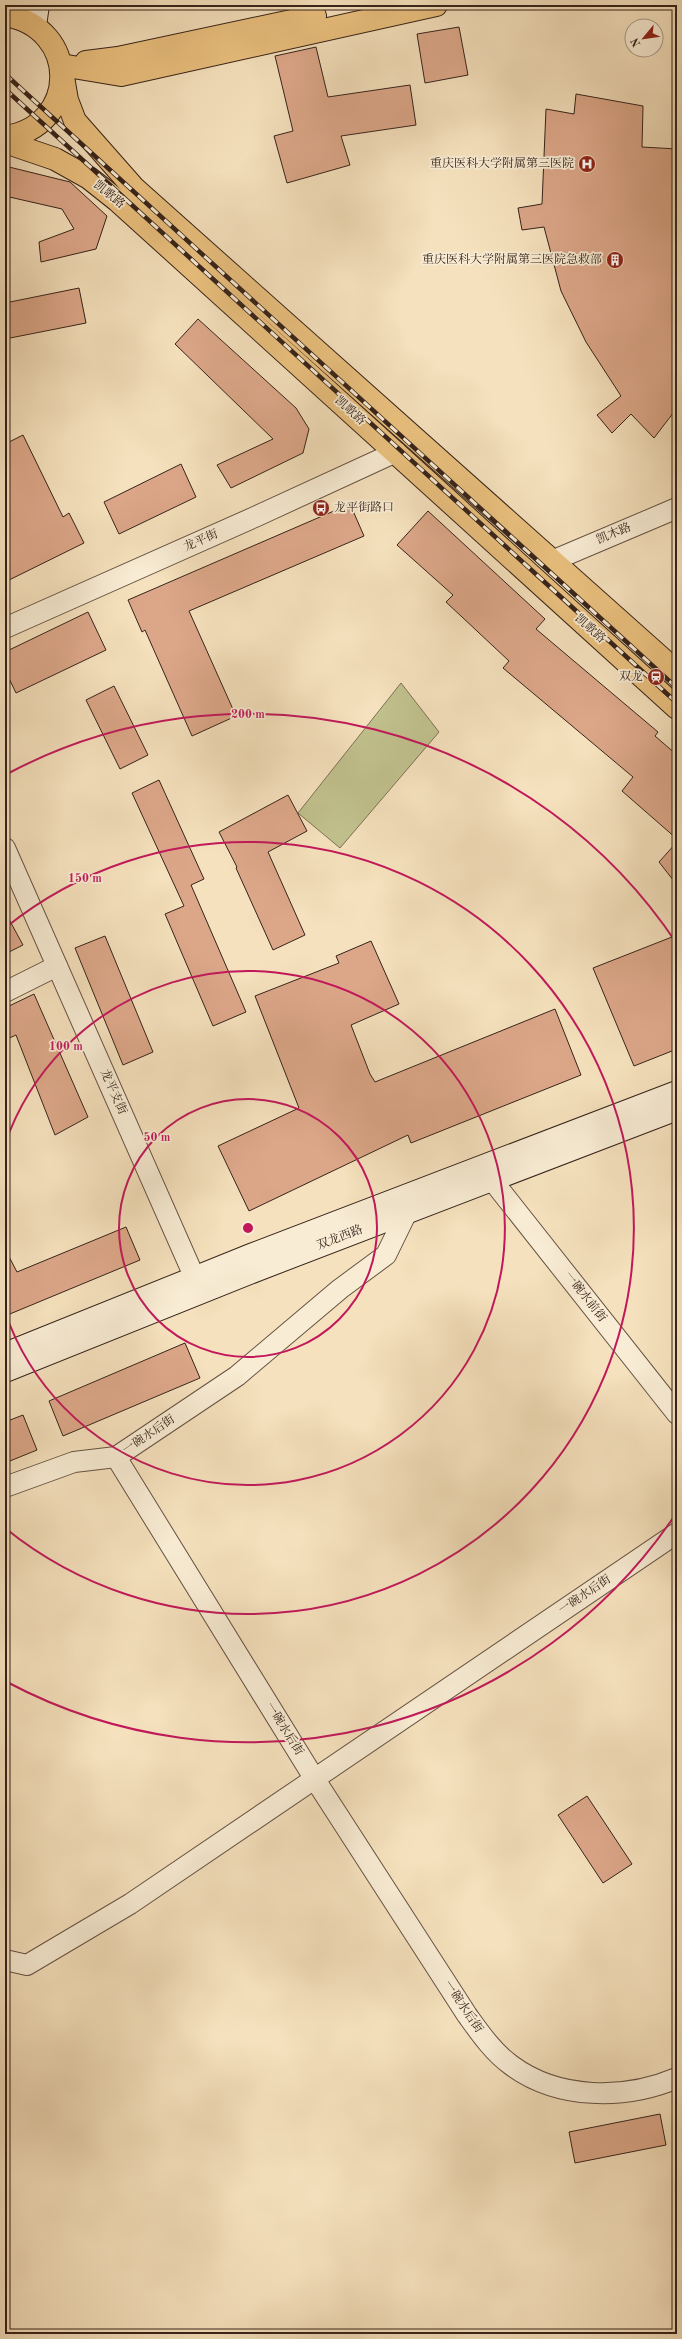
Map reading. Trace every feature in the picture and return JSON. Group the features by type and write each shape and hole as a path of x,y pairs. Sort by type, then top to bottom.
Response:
{"main road":[{"path":"61,65 118,58 370,5"},
{"path":"61,65 121,75 436,5"},
{"path":"5,15 19,17 37,15 61,65 61,85 55,104 42,121 26,132 5,137"},
{"name":"凯歌路","path":"61,65 67,100 75,121 134,188 677,672"},
{"name":"凯歌路","path":"5,142 55,159 89,178 106,192 396,452 677,708"},
{"name":"双龙西路","path":"5,1371 198,1285 677,1092"},
{"name":"双龙西路","path":"5,1354 407,1212 677,1109"}],"street":[{"name":"龙平街","path":"5,628 257,516 396,452"},
{"name":"凯木路","path":"552,561 677,508"},
{"name":"龙平支街","path":"5,848 198,1285"},
{"path":"5,992 57,966"},
{"name":"一碗水前街","path":"492,1180 677,1414"},
{"name":"一碗水后街","path":"407,1212 386,1255 340,1289 236,1376 116,1457 314,1778 467,2015 487,2043 511,2065 538,2080 578,2093 630,2092 677,2078"},
{"path":"5,1486 74,1462 116,1457"},
{"name":"一碗水后街","path":"5,1960 27,1965 130,1904 677,1532"}],"green space":[{"path":"401,683 439,732 340,848 298,813"}],"building":[{"path":"459,27 468,75 425,83 417,34"},
{"path":"316,47 328,97 410,85 416,125 341,136 350,165 287,183 274,136 293,131 275,56"},
{"name":"重庆医科大学附属第三医院急救部","path":"576,94 643,106 642,147 677,149 677,408 654,438 631,414 612,433 597,415 621,396 586,342 561,291 544,227 522,230 518,208 542,204 546,109 574,114"},
{"path":"5,166 70,182 107,216 96,249 41,262 39,242 74,229 62,209 5,196"},
{"path":"79,288 86,323 5,339 5,303"},
{"path":"198,319 296,408 309,429 303,453 231,488 217,465 273,439 175,344"},
{"path":"23,435 63,517 69,513 84,543 5,582 5,444"},
{"path":"181,464 196,497 119,534 104,502"},
{"path":"350,504 364,536 189,611 236,716 192,736 145,630 142,632 128,600"},
{"path":"428,511 545,619 536,629 658,732 655,736 677,755 677,839 622,791 633,777 503,668 509,661 446,602 453,595 397,545"},
{"path":"88,612 106,650 16,693 5,670 5,652"},
{"path":"114,686 148,755 120,769 86,700"},
{"path":"159,780 204,879 191,885 246,1012 213,1026 165,914 184,906 132,793"},
{"path":"288,795 307,831 268,852 305,935 273,950 236,868 237,867 219,832"},
{"path":"677,842 677,885 659,862"},
{"path":"5,912 23,945 5,954"},
{"path":"677,935 677,1049 634,1066 593,968"},
{"path":"105,936 153,1052 123,1065 75,948"},
{"path":"371,941 399,1004 351,1025 370,1074 375,1082 555,1009 581,1075 411,1143 408,1135 249,1211 218,1146 299,1108 255,996 339,963 336,956"},
{"path":"34,994 88,1117 55,1135 16,1035 5,1040 5,1008"},
{"path":"126,1227 140,1260 5,1316 5,1249 17,1272"},
{"path":"185,1343 200,1378 63,1436 49,1401"},
{"path":"23,1415 37,1450 5,1463 5,1422"},
{"path":"587,1796 632,1864 603,1883 558,1815"},
{"path":"660,2114 666,2145 575,2163 569,2132"}],"railway":[{"path":"5,74 677,688"},
{"path":"5,89 677,703"}],"place":[{"name":"重庆医科大学附属第三医院","path":"587,164"},
{"name":"重庆医科大学附属第三医院急救部","path":"615,260"},
{"name":"龙平街路口","path":"321,508"},
{"name":"双龙","path":"656,677"}]}
